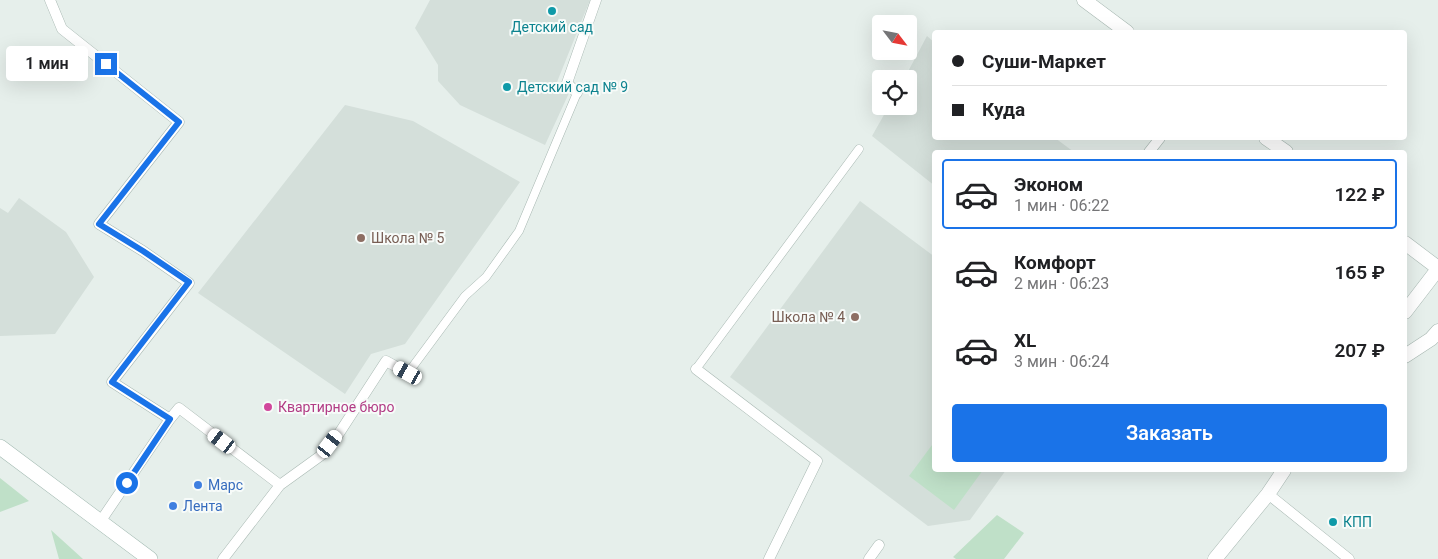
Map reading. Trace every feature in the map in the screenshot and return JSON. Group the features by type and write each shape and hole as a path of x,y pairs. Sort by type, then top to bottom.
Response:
{"main road":[{"path":"0,447 150,559"}],"street":[{"path":"50,0 62,29 179,122 99,224 189,282 112,382 170,419"},
{"path":"223,559 280,485 323,454 386,361 408,373 465,296 486,277 519,231 577,93 567,83 596,0"},
{"path":"1084,0 1124,30"},
{"path":"1151,150 1158,140"},
{"path":"1269,140 1283,150"},
{"path":"769,559 817,461 696,369 859,150"},
{"path":"1407,245 1438,268 1407,309"},
{"path":"1407,355 1431,339 1438,331"},
{"path":"100,522 179,408 280,485"},
{"path":"1215,559 1268,494 1283,472"},
{"path":"1268,494 1349,559"},
{"path":"869,559 879,545"}],"shaded area":[{"path":"430,0 590,0 555,87 569,93 545,145 460,105 438,81 438,65 415,28"},
{"path":"927,36 932,40 932,140 1058,140 1071,150 932,150 932,184 872,136 884,115 917,115 917,70 909,70 914,60 918,60 918,53"},
{"name":"Школа № 5","path":"345,105 413,121 520,182 405,344 371,354 345,394 198,293"},
{"path":"19,198 66,232 94,277 55,334 0,336 0,208 8,213"},
{"name":"Школа № 4","path":"860,201 932,255 932,472 1005,472 970,520 928,526 730,377"}],"green space":[{"path":"932,445 932,472 982,472 954,510 909,476"},
{"path":"0,478 29,501 0,512"},
{"path":"997,515 1024,533 1004,559 956,559 953,557"},
{"path":"51,530 83,559 59,559"}],"place":[{"name":"Детский сад","path":"552,11"},
{"name":"Детский сад № 9","path":"507,87"},
{"name":"Школа № 5","path":"361,238"},
{"name":"Школа № 4","path":"855,317"},
{"name":"Квартирное бюро","path":"268,407"},
{"name":"Марс","path":"198,485"},
{"name":"Лента","path":"173,506"},
{"name":"КПП","path":"1333,522"}],"route":[{"path":"106,64 179,122 99,224 189,282 112,382 170,419 127,483"}]}
